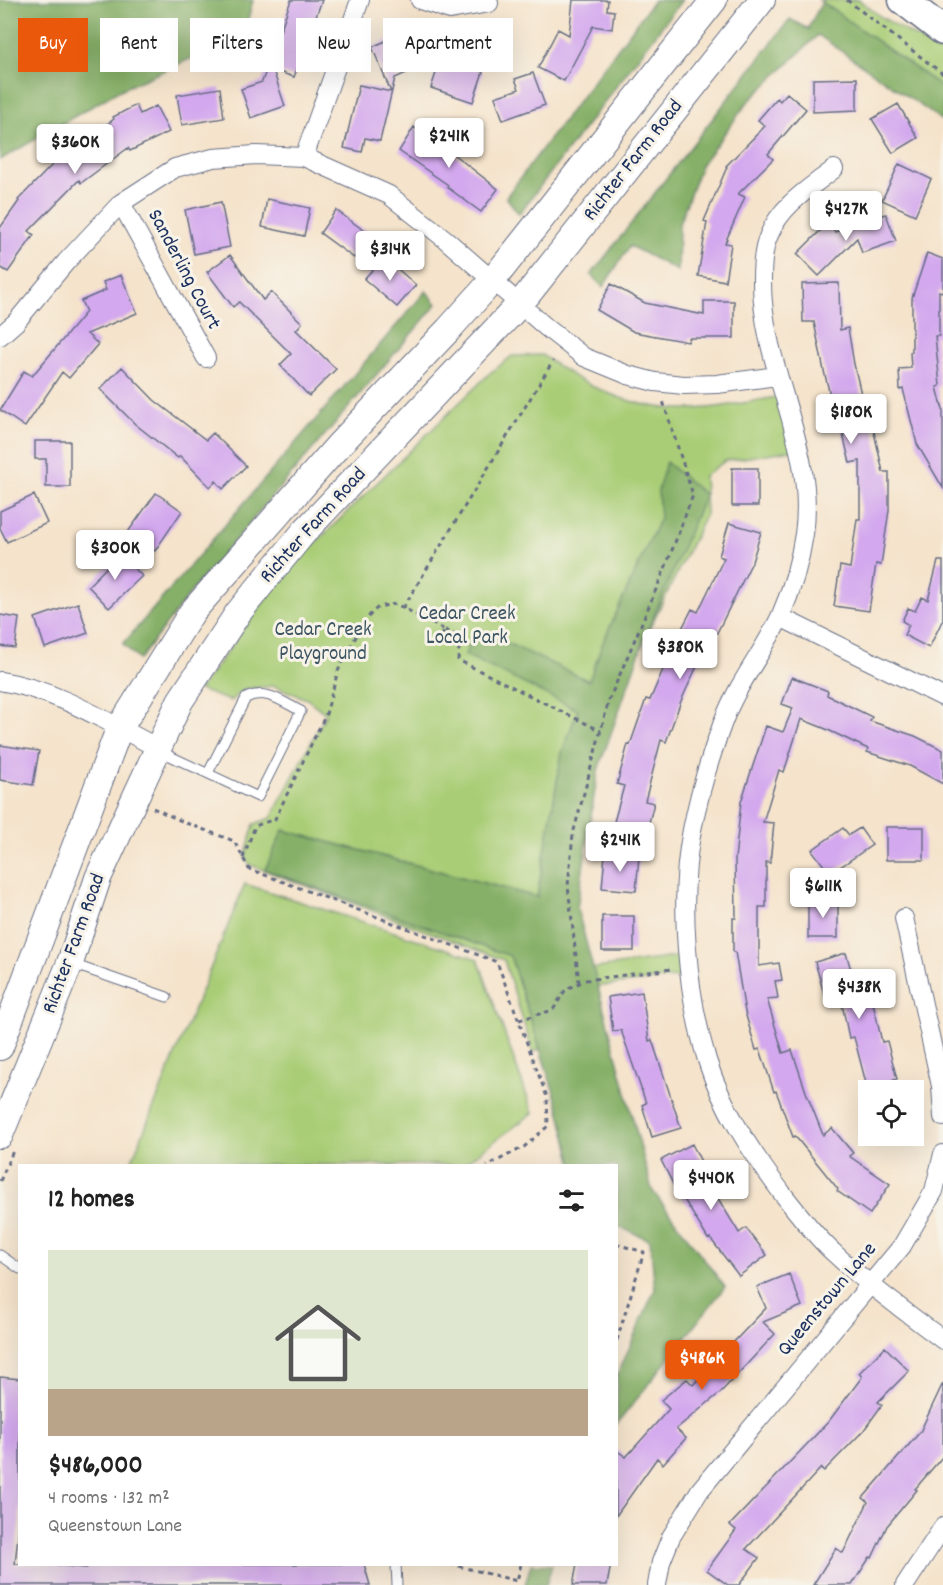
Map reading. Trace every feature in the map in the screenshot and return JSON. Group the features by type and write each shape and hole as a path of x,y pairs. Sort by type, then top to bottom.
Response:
{"main road":[{"name":"Richter Farm Road","path":"0,1047 119,729 192,612 337,447 492,280 714,0"},
{"name":"Richter Farm Road","path":"7,1142 98,878 180,701 238,613 304,532 520,304 762,0"},
{"path":"903,0 943,31"}],"street":[{"path":"304,157 360,0"},
{"path":"420,0 450,10 489,3"},
{"path":"0,336 16,322 66,262 121,203 175,168 213,158 256,155 304,157 388,195 445,239 584,357 628,375 656,382 684,385 717,384 777,376"},
{"path":"834,170 793,201 769,235 762,266 762,295 777,376 804,476 804,533 797,567 780,617 752,663 724,718 706,775 691,833 686,889 686,950 707,1061 726,1104 756,1159 800,1216 832,1251 870,1284 943,1340"},
{"name":"Sanderling Court","path":"121,203 206,358"},
{"path":"780,617 943,697"},
{"path":"0,681 21,685 75,705 158,748"},
{"path":"904,918 941,1086 943,1117"},
{"name":"Queenstown Lane","path":"657,1585 661,1562 671,1537 700,1490 902,1246 934,1191 943,1154"},
{"path":"905,1585 943,1527"}],"lane":[{"path":"158,748 208,773 258,797 301,711 266,694 255,694 246,698 208,773"},
{"path":"70,963 167,997"},
{"path":"0,1255 18,1268"},
{"path":"396,1566 397,1585"}],"path":[{"path":"847,0 943,74"},
{"path":"403,608 553,361"},
{"path":"579,983 568,886 573,834 609,700 666,566 693,495 663,401"},
{"path":"243,858 255,826 275,819 326,714 338,671 364,621 378,607 396,604 460,636 458,660 601,731"},
{"path":"442,635 445,630"},
{"path":"146,805 234,841 249,869 497,962 547,1097 548,1126 524,1147 491,1164"},
{"path":"519,1020 553,1010 566,989 585,980 689,967"},
{"path":"0,1181 7,1142"},
{"path":"618,1245 644,1252 618,1336"},
{"path":"458,1566 517,1581 521,1566"}],"green space":[{"path":"0,0 253,0 248,18 190,18 190,59 178,64 178,18 100,18 100,72 161,72 120,90 0,160"},
{"path":"654,0 682,0 519,214 506,197"},
{"path":"819,0 859,0 881,17 943,53 943,88"},
{"path":"822,2 943,88 943,121 818,35 747,103 701,165 679,224 678,271 630,246 603,287 591,275 790,19 810,30 808,28"},
{"path":"426,291 437,304 194,588 139,660 123,644"},
{"name":"Cedar Creek Local Park","path":"542,355 574,377 592,386 629,401 648,405 699,409 783,396 798,449 725,461 704,476 706,514 624,680 598,770 576,901 583,970 687,955 690,976 584,988 597,1031 533,1052 504,960 250,865 245,858 254,824 271,818 326,714 307,699 274,686 245,689 230,701 199,690 271,592 304,554 490,373 512,356"},
{"path":"666,462 705,495 647,632 598,770 577,908 652,1190 725,1287 618,1423 618,1374 655,1289 650,1240 618,1226 618,1164 573,1164 558,1105 510,956 265,870 283,830 537,897 562,752 578,710 465,655 477,629 589,681 603,642 660,518 658,491"},
{"path":"245,884 478,959 533,1113 463,1164 130,1164"},
{"path":"530,1566 552,1566 546,1585 525,1585"}],"building":[{"path":"291,0 322,0 315,18 296,18 296,72 294,77 279,72 284,72 284,20"},
{"path":"573,0 608,0 607,10 614,11 612,29 593,26 564,81 538,68 558,29 569,35"},
{"path":"383,42 383,72 408,72 395,78 380,141 365,138 362,152 344,148 359,85 391,92 372,47"},
{"path":"266,72 274,72 285,106 251,118 241,89 262,82"},
{"path":"436,72 483,72 473,102 431,88"},
{"path":"533,73 545,105 503,120 495,97 519,89 515,79"},
{"path":"857,78 857,110 813,112 813,79"},
{"path":"220,88 224,118 182,125 177,95"},
{"path":"787,93 806,109 768,154 773,159 738,194 745,197 725,243 731,244 725,281 698,276 707,222 704,221 726,166 765,126 758,120 777,98 780,101"},
{"path":"898,104 918,138 893,153 872,119"},
{"path":"136,105 140,114 156,106 169,132 130,151 128,148 81,183 79,180 29,231 34,235 8,272 0,267 0,228 18,200 53,164 114,119 113,117"},
{"path":"414,127 498,189 481,212 447,187 448,185 399,151"},
{"path":"899,164 931,179 915,215 882,200"},
{"path":"267,199 310,208 304,236 262,227"},
{"path":"221,202 230,247 194,254 185,210"},
{"path":"336,210 370,235 354,258 320,233"},
{"path":"886,214 896,241 862,253 857,238 819,276 797,254 827,224 835,232"},
{"path":"927,253 943,259 943,292 939,291 939,336 935,336 940,386 937,387 943,410 943,488 917,444 903,389 900,390 899,369 911,368 912,298"},
{"path":"230,255 263,300 271,292 302,323 296,330 336,369 309,396 280,365 291,354 239,302 233,307 207,272"},
{"path":"384,257 416,285 397,307 364,279"},
{"path":"121,275 137,313 87,334 98,344 69,378 62,372 25,427 0,410 24,371 32,376 86,312 81,301 106,290 103,282"},
{"path":"839,283 840,330 848,328 868,424 872,423 883,472 889,472 889,510 881,565 876,564 869,611 834,606 840,566 850,568 857,519 860,519 860,461 850,463 839,418 836,419 814,322 803,322 802,284"},
{"path":"611,284 645,303 704,315 704,301 734,301 734,338 689,338 688,342 634,332 597,310"},
{"path":"122,367 154,400 206,440 213,433 246,466 223,489 216,481 210,487 180,456 178,458 135,424 100,389"},
{"path":"35,441 70,441 70,487 46,487 46,459 35,459"},
{"path":"732,468 758,468 758,506 732,506"},
{"path":"156,493 182,511 155,551 128,532"},
{"path":"34,495 47,523 7,542 0,528 0,511"},
{"path":"729,523 761,532 752,562 706,655 703,653 681,701 666,742 661,740 645,801 654,803 645,838 612,829 624,786 617,784 628,744 630,745 646,699 650,700 692,609 698,612 724,558 719,556"},
{"path":"120,554 142,576 109,608 88,586"},
{"path":"938,561 943,561 943,619 929,648 904,635 909,625 902,621 908,608 915,611 922,597 928,600"},
{"path":"78,603 88,633 45,648 35,618"},
{"path":"0,615 19,618 15,648 0,646"},
{"path":"792,677 828,691 827,695 872,717 870,721 915,736 943,750 943,784 910,766 867,752 868,749 801,719 784,772 779,770 763,822 774,823 770,863 766,862 766,907 759,907 759,966 779,963 782,980 775,981 778,998 767,999 783,1053 792,1050 823,1135 832,1128 853,1153 849,1156 890,1184 870,1214 837,1191 838,1189 795,1136 793,1137 776,1091 774,1092 760,1049 756,1050 745,1012 735,952 733,952 733,918 736,918 735,859 741,802 766,726 783,732 793,708 782,704"},
{"path":"0,745 39,751 33,785 0,780"},
{"path":"886,827 924,827 924,860 886,860"},
{"path":"843,828 849,835 860,828 872,845 830,874 812,850"},
{"path":"605,854 639,857 636,891 602,888"},
{"path":"808,900 838,900 838,938 808,938"},
{"path":"602,916 634,916 634,951 602,951"},
{"path":"846,953 859,997 871,994 882,1042 887,1041 897,1079 865,1080 854,1037 849,1038 839,989 824,994 815,962"},
{"path":"642,992 649,1041 652,1040 681,1128 652,1137 642,1105 646,1103 621,1030 613,1031 608,997"},
{"path":"692,1144 708,1175 705,1177 739,1233 746,1228 767,1255 739,1276 710,1238 708,1239 679,1191 677,1192 661,1160"},
{"path":"789,1274 802,1306 763,1322 775,1334 721,1392 676,1429 686,1438 663,1464 657,1458 618,1513 618,1451 626,1457 669,1409 661,1400 687,1379 693,1385 766,1308 757,1287"},
{"path":"885,1347 909,1371 878,1402 882,1405 864,1430 824,1471 821,1468 746,1549 759,1558 739,1585 728,1585 707,1570 736,1530 730,1525 829,1421 862,1377 859,1373"},
{"path":"0,1377 18,1379 18,1536 15,1564 18,1566 86,1568 90,1566 365,1566 370,1585 0,1585"},
{"path":"943,1383 943,1456 887,1526 872,1558 870,1557 852,1585 813,1585 836,1548 843,1553 868,1502 863,1498 920,1432"},
{"path":"577,1566 611,1566 607,1585 573,1585"}],"park label":[{"name":"Cedar Creek Playground","path":"323,643"}]}
